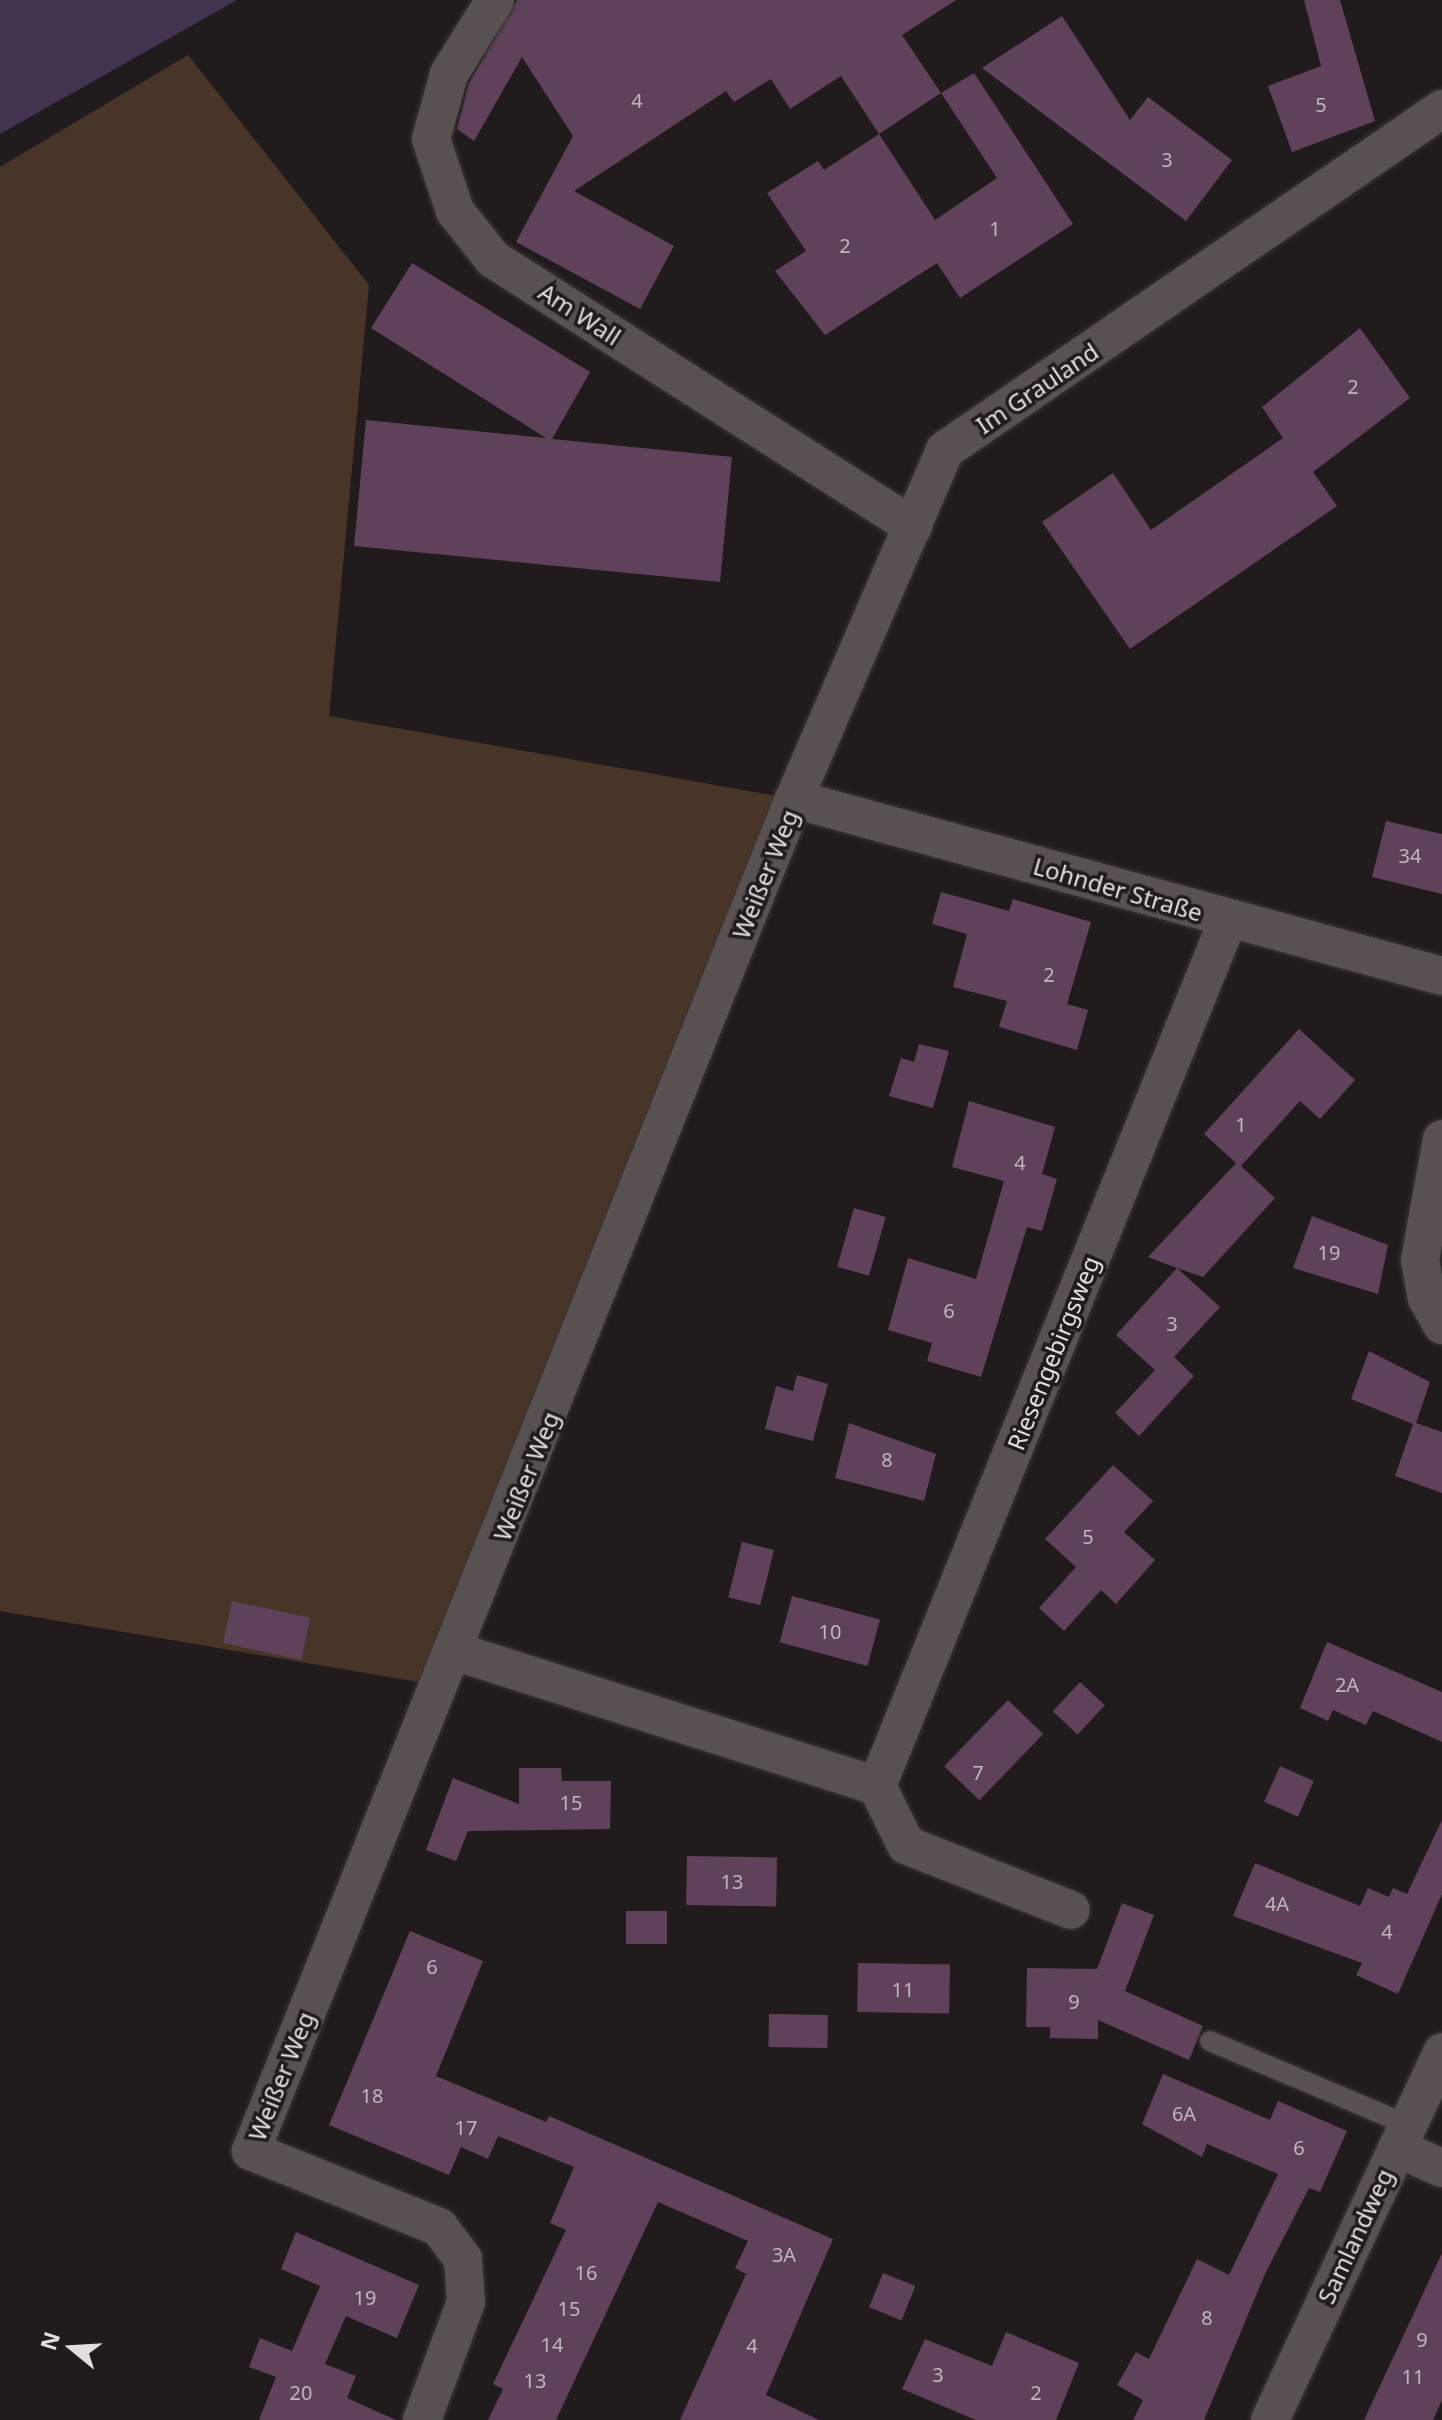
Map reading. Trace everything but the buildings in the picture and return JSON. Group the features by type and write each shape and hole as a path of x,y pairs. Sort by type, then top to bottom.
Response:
{"street":[{"name":"Am Wall","path":"495,0 449,74 431,139 455,211 493,259 913,527"},
{"name":"Im Grauland","path":"794,799 945,450 1442,109"},
{"name":"Lohnder Straße","path":"794,799 1442,976"},
{"name":"Weißer Weg","path":"422,2420 466,2302 463,2259 439,2227 251,2151 457,1652 794,799"},
{"name":"Riesengebirgsweg","path":"877,1786 1228,920"},
{"path":"1442,1139 1420,1260 1427,1298 1442,1325"},
{"path":"457,1652 877,1786 906,1845 1071,1910"},
{"name":"Samlandweg","path":"1270,2420 1442,2052"},
{"path":"1402,2136 1442,2168"}],"lane":[{"path":"1210,2041 1402,2136"}],"shaded area":[{"path":"0,0 237,0 0,134"},
{"path":"188,55 369,285 329,716 794,799 442,1686 0,1611 0,167"}]}
